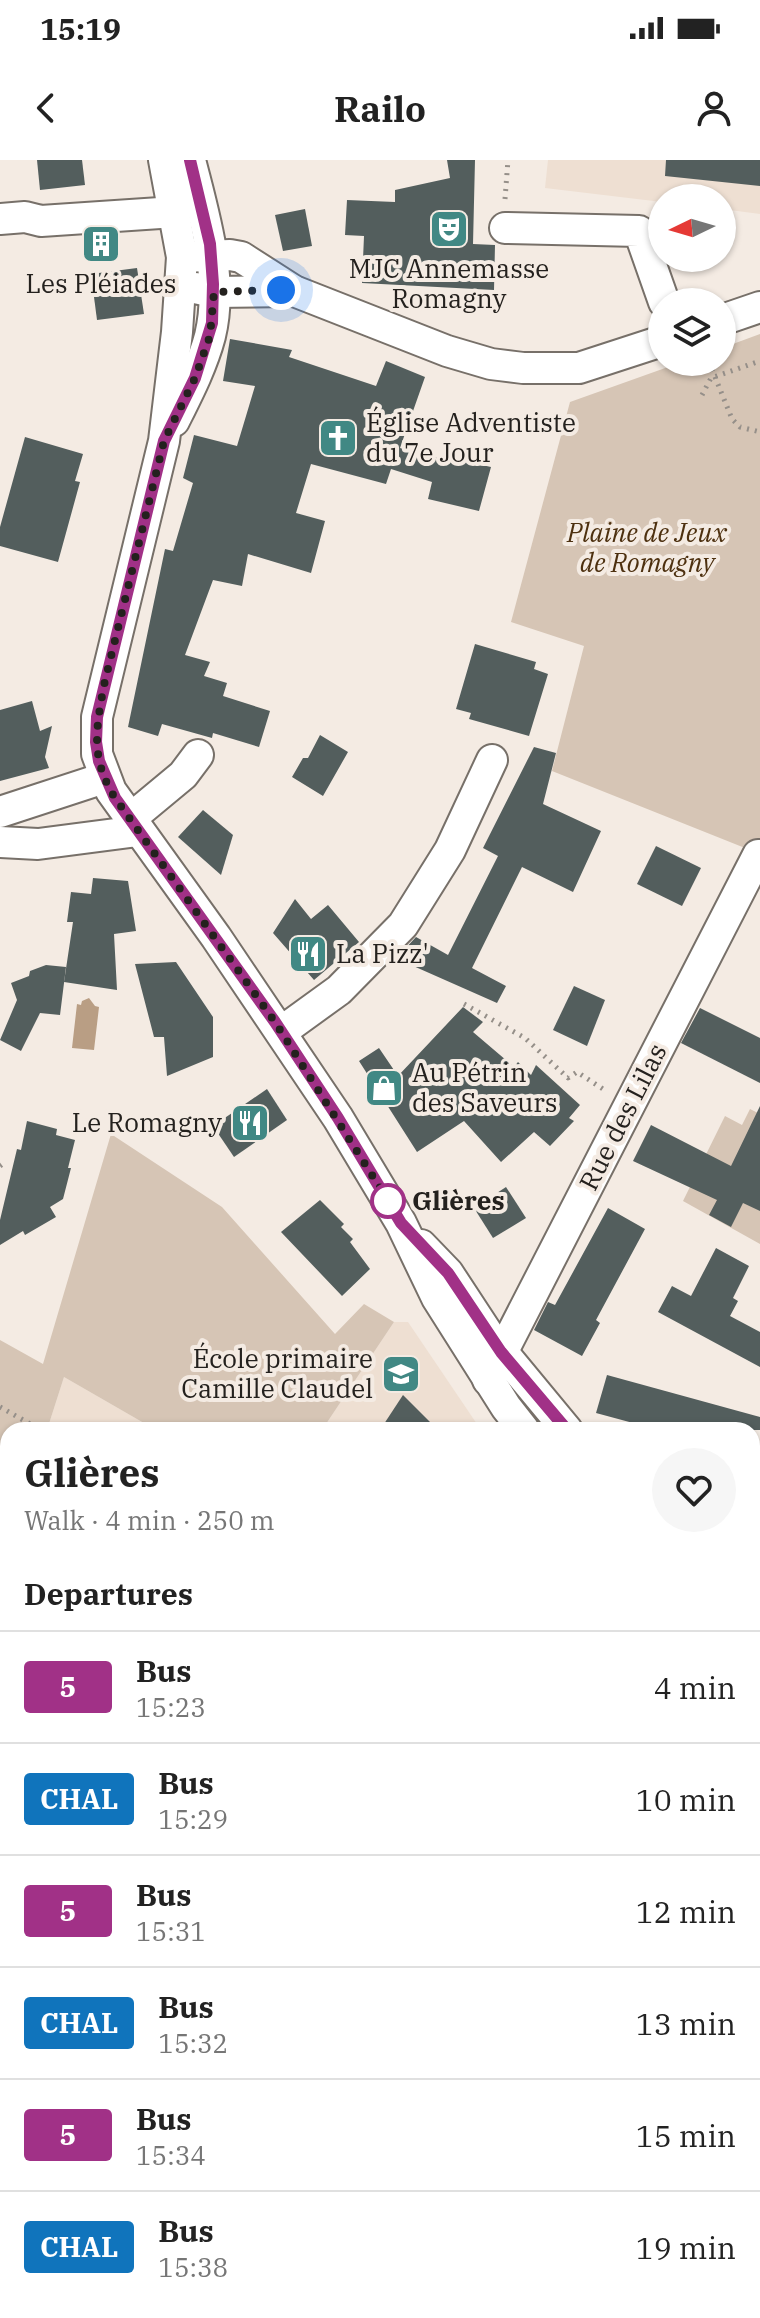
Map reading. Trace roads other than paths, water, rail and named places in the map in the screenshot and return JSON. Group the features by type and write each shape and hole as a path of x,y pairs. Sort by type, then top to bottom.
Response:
{"street":[{"path":"164,160 175,212 192,266 214,292 212,323 203,359 164,441"},
{"path":"190,160 192,266 164,441 97,717 96,748 104,778 338,1118 401,1223 437,1298 518,1422"},
{"path":"0,219 25,217 41,221 175,212"},
{"path":"505,228 639,231 659,288"},
{"path":"192,266 230,255 246,259 294,291 472,359 513,367 587,367 648,346"},
{"path":"214,292 294,291"},
{"path":"736,315 760,307"},
{"path":"0,842 38,844 134,825 183,775 198,755"},
{"path":"281,1032 339,990 403,925 450,850 492,760"},
{"path":"0,812 104,778"},
{"name":"Rue des Lilas","path":"488,1380 758,855"},
{"path":"401,1223 448,1273 501,1352 560,1422"}],"place":[{"name":"MJC Annemasse Romagny","path":"449,229"},
{"name":"Les Pléiades","path":"101,244"},
{"name":"Église Adventiste du 7e Jour","path":"338,438"},
{"name":"La Pizz'","path":"308,954"},
{"name":"Au Pétrin des Saveurs","path":"384,1088"},
{"name":"Le Romagny","path":"250,1123"},
{"name":"Glières","path":"388,1201"},
{"name":"École primaire Camille Claudel","path":"401,1374"}],"park label":[{"name":"Plaine de Jeux de Romagny","path":"647,548"}]}
